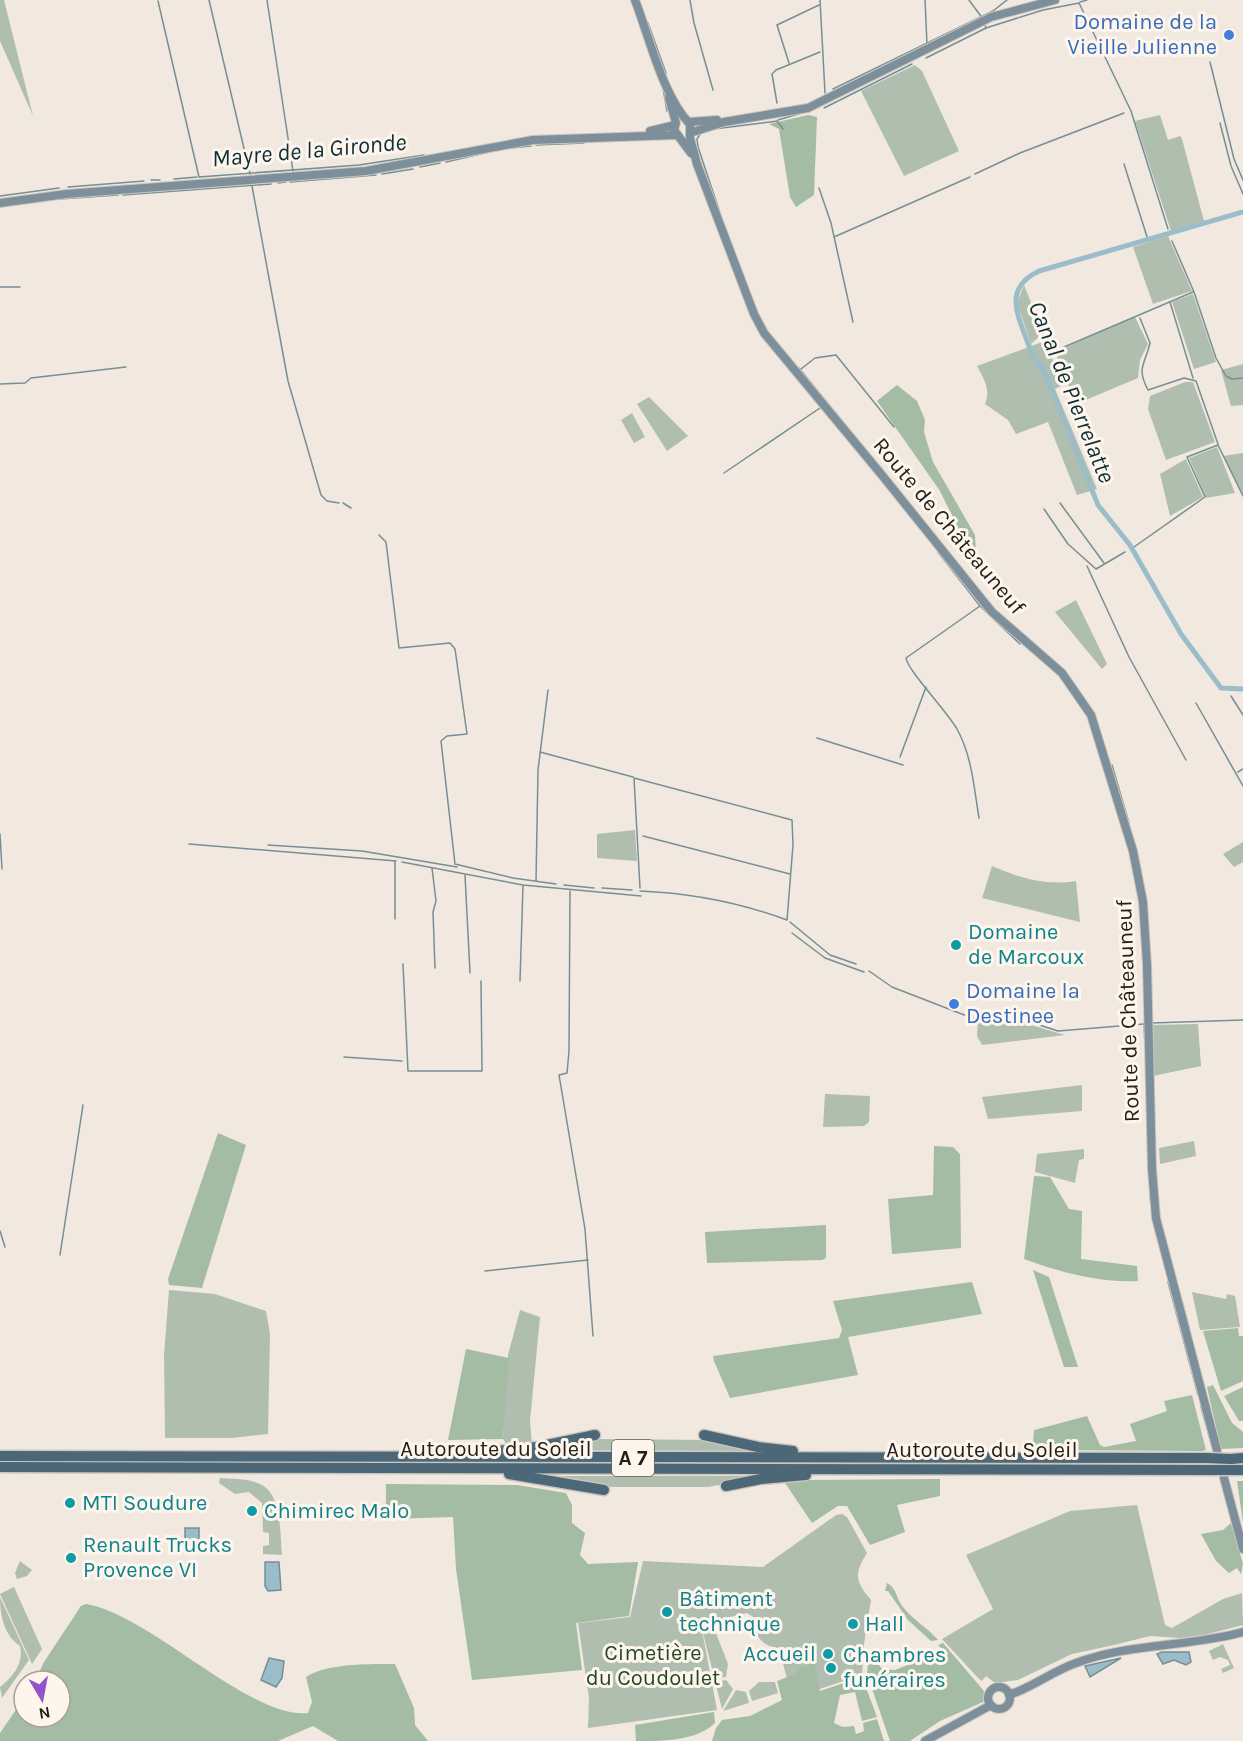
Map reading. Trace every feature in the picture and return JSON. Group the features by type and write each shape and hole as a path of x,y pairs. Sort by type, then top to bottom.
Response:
{"highway":[{"path":"450,1463 595,1435"},
{"path":"704,1435 766,1449 856,1458"},
{"path":"0,1448 59,1456"},
{"name":"Autoroute du Soleil","path":"0,1456 940,1469 1208,1464"},
{"name":"Autoroute du Soleil","path":"0,1467 856,1458 1208,1464 1235,1467"},
{"path":"450,1463 604,1490"},
{"path":"726,1486 761,1479 814,1474 919,1474 940,1469"}],"main road":[{"name":"Route de Châteauneuf","path":"635,0 665,81 675,124 684,135 697,164 754,314 764,333 875,465 992,612 1062,673 1091,715 1133,850 1142,896 1147,964 1152,1169 1156,1218 1217,1450"},
{"path":"626,135 687,121 780,115 818,104 991,17 1055,0"},
{"name":"Route de Châteauneuf","path":"665,81 687,121 684,135"},
{"path":"0,203 66,194 366,171 533,140 626,135 684,135 739,119"},
{"path":"1235,1467 1243,1549"},
{"path":"1009,1695 1075,1663 1150,1646 1197,1643 1243,1632"},
{"path":"1003,1688 1009,1695 1008,1704 1004,1708 997,1709 991,1705 989,1696 995,1689 1003,1688"},
{"path":"925,1741 991,1705"}],"green space":[{"path":"0,0 4,0 33,116 0,41"},
{"path":"915,65 922,71 959,151 904,176 861,91"},
{"path":"808,115 817,117 814,195 796,207 790,197 779,129 769,124"},
{"path":"1160,115 1168,140 1180,136 1182,139 1204,221 1171,231 1135,121"},
{"path":"1168,236 1192,291 1153,304 1133,247"},
{"path":"1024,285 1043,333 1031,344 1017,303"},
{"path":"1193,294 1216,362 1194,369 1172,302"},
{"path":"1135,317 1148,344 1140,360 1138,378 1076,404 1055,352"},
{"path":"1045,341 1063,385 1055,389 1097,489 1077,495 1048,422 1016,434 1008,420 985,404 987,389 977,366"},
{"path":"1243,364 1243,405 1231,406 1221,370"},
{"path":"1185,382 1193,382 1215,442 1166,460 1148,409 1150,396"},
{"path":"897,385 917,401 925,420 924,432 933,462 975,535 976,554 973,558 940,491 877,401"},
{"path":"649,397 688,436 667,451 637,404"},
{"path":"632,413 645,437 634,443 621,420"},
{"path":"1217,447 1235,493 1206,498 1189,458"},
{"path":"1243,453 1243,494 1223,456"},
{"path":"1186,459 1203,497 1170,516 1160,474"},
{"path":"1076,600 1107,664 1102,669 1055,612"},
{"path":"635,830 637,861 597,858 597,834"},
{"path":"1243,842 1243,862 1234,867 1223,854"},
{"path":"992,866 1043,882 1076,881 1080,922 982,898"},
{"path":"978,1020 1024,1023 1065,1035 982,1045 977,1036"},
{"path":"1198,1024 1201,1066 1153,1076 1152,1025"},
{"path":"1082,1085 1082,1111 988,1119 982,1097"},
{"path":"825,1094 870,1096 869,1122 864,1126 823,1127"},
{"path":"218,1133 246,1145 202,1288 169,1285 168,1279"},
{"path":"1194,1141 1196,1156 1160,1164 1159,1148"},
{"path":"934,1146 953,1147 960,1154 961,1248 892,1254 888,1199 933,1195"},
{"path":"1084,1149 1084,1159 1079,1160 1075,1183 1035,1172 1037,1154"},
{"path":"1034,1176 1050,1177 1069,1209 1082,1211 1081,1259 1137,1266 1138,1281 1080,1276 1024,1259"},
{"path":"826,1225 826,1258 822,1260 707,1263 705,1232"},
{"path":"1033,1270 1049,1277 1078,1367 1064,1367"},
{"path":"972,1282 982,1314 848,1337 858,1375 730,1398 714,1361 713,1356 839,1338 842,1330 833,1301"},
{"path":"169,1290 215,1294 266,1311 270,1334 268,1434 231,1438 165,1438 164,1355"},
{"path":"1192,1292 1226,1299 1227,1294 1235,1296 1240,1327 1200,1330"},
{"path":"520,1310 540,1317 530,1421 532,1444 507,1445 503,1439 508,1355"},
{"path":"1238,1328 1239,1336 1243,1336 1243,1381 1221,1391 1203,1331"},
{"path":"466,1349 509,1358 503,1439 448,1440"},
{"path":"1213,1385 1232,1423 1243,1432 1243,1448 1221,1449 1207,1387"},
{"path":"1243,1387 1243,1421 1239,1421 1224,1396"},
{"path":"1192,1395 1206,1450 1039,1450 1033,1444 1034,1430 1087,1416 1100,1445 1104,1447 1136,1441 1130,1424 1167,1411 1164,1401"},
{"path":"599,1439 711,1440 764,1451 541,1450"},
{"path":"543,1476 764,1477 708,1487 596,1487"},
{"path":"220,1478 252,1481 269,1490 279,1517 282,1555 263,1554 263,1546 269,1545 269,1533 263,1532 262,1503 249,1492 235,1494 219,1483"},
{"path":"940,1479 940,1496 897,1505 905,1532 870,1545 847,1506 838,1506 812,1523 785,1483 804,1480"},
{"path":"1237,1481 1243,1481 1243,1523"},
{"path":"386,1484 517,1485 566,1493 572,1505 572,1523 585,1533 580,1555 588,1564 638,1562 629,1616 576,1623 582,1670 472,1680 456,1569 453,1517 390,1519 386,1512"},
{"path":"1137,1505 1165,1625 1172,1628 1223,1599 1242,1593 1243,1625 1204,1635 1180,1638 1150,1636 1072,1654 1018,1680 995,1683 986,1676 982,1681 979,1679 942,1639 993,1609 966,1555 1070,1511"},
{"name":"Cimetière du Coudoulet","path":"842,1514 847,1517 867,1553 858,1573 859,1583 871,1600 862,1675 792,1698 779,1648 768,1645 760,1639 755,1630 756,1619 747,1613 700,1624 719,1621 716,1633 728,1664 726,1677 717,1678 716,1682 726,1680 733,1689 722,1709 701,1625 717,1710 588,1728 589,1698 578,1623 630,1617 643,1561 763,1567 836,1515"},
{"path":"1231,1523 1243,1564 1241,1574 1237,1568 1229,1573 1216,1561 1201,1534 1223,1530"},
{"path":"20,1561 32,1570 27,1576 17,1579 15,1573"},
{"path":"887,1583 893,1588 907,1612 938,1640 931,1641 908,1620 888,1591 885,1591"},
{"path":"14,1587 42,1649 32,1664 0,1594"},
{"path":"0,1597 29,1660 23,1669 16,1669 19,1664 20,1646 7,1631 1,1611"},
{"path":"86,1604 112,1612 140,1627 229,1684 258,1700 284,1710 308,1713 312,1702 306,1677 315,1672 349,1665 395,1664 414,1708 415,1725 428,1741 338,1741 313,1726 278,1741 0,1741 0,1733 12,1716 12,1729 72,1729 72,1669 41,1669 81,1606"},
{"path":"943,1643 984,1691 983,1702 940,1721 910,1741 890,1741 867,1674 869,1653 875,1652 874,1659 882,1669 895,1670 942,1649 938,1645"},
{"path":"1223,1644 1234,1668 1223,1673 1221,1669 1230,1665 1228,1660 1220,1657 1213,1660 1209,1651"},
{"path":"813,1658 820,1691 862,1677 877,1717 862,1721 855,1692 840,1695 834,1723 843,1727 854,1726 856,1734 864,1731 863,1723 877,1719 884,1741 712,1741 716,1728 722,1720 750,1716 782,1700 777,1681 795,1674 801,1667 808,1666"},
{"path":"12,1675 12,1684 2,1698 0,1687"},
{"path":"759,1682 775,1682 778,1693 752,1701 749,1691"},
{"path":"736,1690 746,1692 749,1703 723,1711"},
{"path":"714,1712 715,1723 689,1737 636,1741 635,1725"}],"water":[{"path":"185,1528 199,1528 199,1548 185,1548"},
{"path":"265,1562 279,1562 281,1590 268,1591 265,1586"},
{"path":"1189,1652 1191,1662 1186,1665 1174,1660 1163,1664 1157,1654"},
{"path":"269,1658 284,1661 282,1678 276,1687 261,1680"},
{"path":"1121,1658 1090,1677 1085,1666"}],"waterway":[{"path":"209,0 250,174"},
{"path":"267,0 293,171"},
{"path":"690,0 694,23 713,90"},
{"path":"820,0 825,93"},
{"path":"925,0 927,44"},
{"path":"969,0 983,19"},
{"path":"833,89 993,11 1007,0"},
{"path":"1080,2 1087,0"},
{"name":"Mayre de la Gironde","path":"158,1 199,177 359,165 424,155"},
{"path":"984,23 986,28 1043,10 1079,3 1131,111 1168,229"},
{"path":"789,63 777,25 819,5"},
{"path":"648,23 666,73"},
{"path":"926,58 986,28"},
{"path":"777,103 772,74 776,70 820,52"},
{"path":"1210,62 1234,159 1243,180"},
{"path":"824,108 912,64"},
{"path":"663,88 667,111"},
{"path":"778,120 802,113"},
{"path":"975,174 1020,153 1124,113"},
{"path":"714,129 777,121 783,129"},
{"path":"1220,123 1231,166 1243,194"},
{"path":"701,133 697,139 698,147 721,216"},
{"path":"536,145 584,143"},
{"path":"511,148 531,146"},
{"path":"446,162 489,152"},
{"path":"420,167 440,163"},
{"path":"1124,164 1148,240"},
{"path":"382,174 413,169"},
{"path":"290,182 376,175"},
{"path":"174,179 197,177"},
{"path":"834,237 970,177"},
{"path":"151,180 160,180"},
{"path":"68,187 144,181"},
{"path":"278,183 286,182"},
{"path":"123,195 271,184"},
{"name":"Mayre de la Gironde","path":"252,186 288,381 321,495 327,501 339,503"},
{"path":"0,196 59,188"},
{"path":"819,188 831,223 853,322"},
{"path":"60,199 118,195"},
{"name":"Canal de Pierrelatte","path":"1243,212 1039,271 1022,284 1017,292 1016,300 1019,318 1030,347 1035,359 1044,370 1098,505 1130,545 1181,634 1221,688 1243,689"},
{"path":"1172,241 1194,292 1216,358 1226,376 1232,379 1243,378"},
{"path":"0,287 20,287"},
{"path":"1057,350 1193,292"},
{"path":"1170,302 1193,378"},
{"path":"1140,318 1150,343 1142,371 1148,390 1184,378 1196,381 1218,444"},
{"path":"801,369 815,358 836,355 894,427"},
{"path":"0,384 25,383 31,378 126,367"},
{"path":"799,368 906,499"},
{"path":"724,473 820,408"},
{"path":"1134,547 1205,497 1187,457 1218,445 1243,496"},
{"name":"Mayre de la Gironde","path":"343,503 351,508"},
{"path":"1060,503 1104,563"},
{"path":"1044,509 1068,544 1096,569 1125,552"},
{"name":"Mayre de la Gironde","path":"379,535 386,542 399,648 450,643 455,649 467,734 447,736 441,741 455,864 513,878 556,884"},
{"path":"938,552 980,606 1020,644"},
{"path":"1087,566 1129,657 1186,760"},
{"path":"979,818 972,772 962,739 952,721 913,672 906,658 980,606"},
{"path":"900,757 926,687"},
{"path":"536,881 538,770 548,690"},
{"path":"1231,696 1243,715"},
{"path":"1196,703 1243,786"},
{"path":"817,738 903,765"},
{"path":"540,752 633,777"},
{"path":"1112,765 1129,823"},
{"path":"1238,772 1243,769"},
{"path":"640,888 634,778 792,820 793,845 787,920 715,900 640,891"},
{"path":"0,834 2,869"},
{"path":"643,836 790,874"},
{"path":"189,844 396,861"},
{"path":"268,845 362,851 457,867"},
{"path":"395,861 395,919"},
{"path":"402,862 523,885 641,896"},
{"path":"432,868 436,901 433,912 435,968"},
{"path":"465,875 470,973"},
{"name":"Mayre de la Gironde","path":"564,885 594,888"},
{"path":"520,981 523,886"},
{"name":"Mayre de la Gironde","path":"602,888 632,890"},
{"path":"570,891 569,1051 567,1073 559,1075 585,1229 593,1336"},
{"name":"Mayre de la Gironde","path":"790,922 830,955 856,964"},
{"path":"792,933 825,958 864,972"},
{"path":"403,964 408,1071 482,1071 481,981"},
{"name":"Mayre de la Gironde","path":"869,971 892,987 972,1018 1030,1022 1058,1031 1144,1024"},
{"name":"Mayre de la Gironde","path":"1152,1023 1243,1020"},
{"path":"1144,1024 1145,1046"},
{"path":"344,1057 402,1061"},
{"path":"60,1255 83,1105"},
{"path":"1150,1193 1151,1206"},
{"path":"0,1231 5,1247"},
{"path":"485,1271 588,1260"},
{"path":"1168,1282 1198,1395"},
{"path":"1179,1291 1189,1327"},
{"path":"1201,1407 1213,1450"}],"place":[{"name":"Domaine de la Vieille Julienne","path":"1229,35"},
{"name":"Domaine de Marcoux","path":"956,945"},
{"name":"Domaine la Destinee","path":"954,1004"},
{"name":"MTI Soudure","path":"70,1503"},
{"name":"Chimirec Malo","path":"252,1511"},
{"name":"Renault Trucks Provence VI","path":"71,1558"},
{"name":"Bâtiment technique","path":"667,1612"},
{"name":"Hall","path":"853,1624"},
{"name":"Accueil","path":"828,1654"},
{"name":"Chambres funéraires","path":"831,1668"}]}
